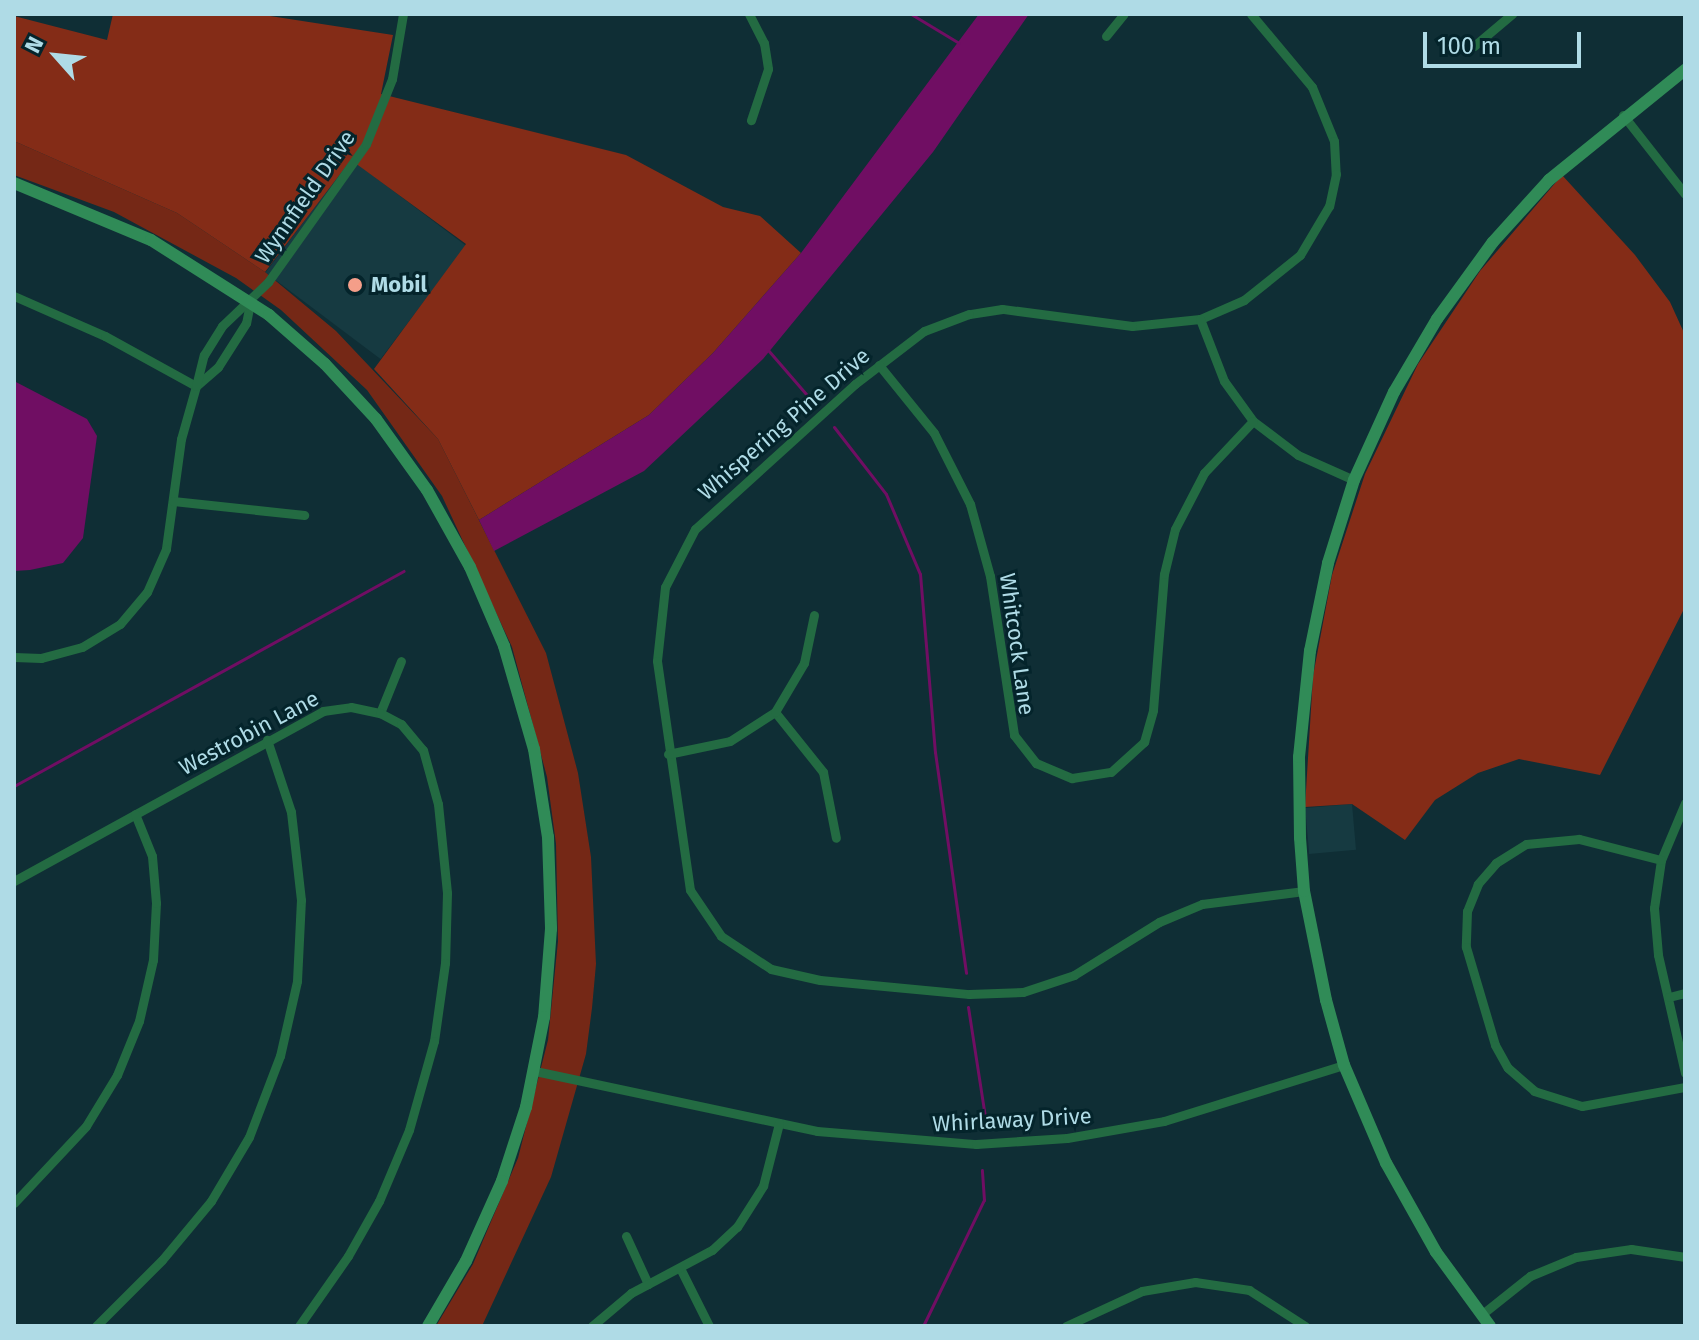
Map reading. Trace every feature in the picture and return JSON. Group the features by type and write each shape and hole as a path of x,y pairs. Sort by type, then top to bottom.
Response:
{"street":[{"name":"Wynnfield Drive","path":"250,303 366,144 392,79 403,14"},
{"path":"749,14 764,43 768,69 751,120"},
{"path":"1106,36 1124,14"},
{"name":"Whispering Pine Drive","path":"1251,14 1322,104 1334,141 1336,174 1325,217 1300,255 1244,300 1200,319 1132,326 1036,310 984,311 931,327 879,365 715,507 682,549 665,587 657,639 681,851 695,902 711,925 745,955 798,976 969,994 1023,992 1074,975 1159,922 1202,904 1304,891"},
{"path":"1474,46 1512,14"},
{"path":"1490,1326 1415,1218 1344,1065 1304,891 1298,781 1305,680 1328,563 1354,480 1409,365 1466,277 1549,180 1623,115 1685,70"},
{"path":"1623,115 1685,194"},
{"path":"14,183 151,240 250,303 325,364 402,453 456,539 504,646 536,758 550,860 549,969 535,1071 491,1209 428,1326"},
{"path":"14,296 196,386"},
{"path":"14,657 73,650 129,616 161,567 184,421 210,345 230,316 250,303"},
{"path":"196,386 218,367 246,323 250,303"},
{"path":"1200,319 1224,381 1253,421 1298,455 1354,480"},
{"name":"Whitcock Lane","path":"879,365 934,433 970,504 987,560 1014,735 1036,763 1072,778 1111,772 1144,742 1153,710 1164,574 1175,529 1204,473 1253,421"},
{"path":"173,501 304,515"},
{"path":"668,754 730,741 775,712 804,663 814,615"},
{"path":"299,1326 348,1256 388,1181 414,1113 440,1006 447,893 434,785 418,742 380,713 401,661"},
{"name":"Westrobin Lane","path":"14,881 267,740 329,709 380,713"},
{"path":"775,712 823,772 836,838"},
{"path":"96,1326 156,1267 211,1201 249,1137 275,1073 297,981 301,900 291,812 267,740"},
{"path":"1685,803 1661,860 1655,936 1685,1073"},
{"path":"14,1203 94,1114 139,1021 153,960 156,903 152,856 135,814"},
{"path":"1661,860 1573,838 1526,844 1496,863 1478,884 1467,911 1466,947 1501,1059 1534,1091 1582,1106 1685,1087"},
{"path":"1669,997 1685,993"},
{"name":"Whirlaway Drive","path":"535,1071 779,1123 906,1142 1067,1138 1187,1115 1344,1065"},
{"path":"592,1326 648,1284 723,1241 744,1219 763,1186 779,1123"},
{"path":"626,1236 648,1284"},
{"path":"1481,1315 1530,1276 1587,1254 1642,1249 1685,1257"},
{"path":"680,1268 709,1326"},
{"path":"1066,1326 1142,1291 1195,1282 1249,1290 1305,1326"}],"shaded area":[{"path":"113,14 257,14 393,35 381,94 626,155 723,207 760,216 801,253 713,353 649,415 479,520 438,439 374,369 466,244 351,160 265,272 177,213 14,141 14,16 107,40"},
{"path":"979,14 1029,14 933,152 763,359 644,471 494,551 479,520 649,415 713,353 801,253"},
{"path":"14,141 177,213 265,272 336,331 438,439 546,653 578,773 591,857 596,964 592,1008 586,1054 551,1177 482,1326 436,1326 473,1264 518,1158 548,1040 558,941 556,844 547,777 512,647 442,496 367,390 281,310 236,278 114,212 14,175"},
{"path":"351,159 466,246 381,359 266,272"},
{"path":"1562,175 1635,255 1670,302 1685,335 1685,607 1600,775 1519,759 1478,773 1435,800 1405,840 1352,804 1305,807 1313,676 1332,575 1365,474 1418,364 1480,271"},
{"path":"14,381 87,419 97,436 83,538 63,563 14,571"},
{"path":"1352,804 1356,850 1309,854 1305,808"}],"waterway":[{"path":"911,14 959,43"},
{"path":"768,350 813,402"},
{"path":"834,427 886,494 920,574 935,752 966,973"},
{"path":"14,786 404,571"},
{"path":"968,1007 986,1123"},
{"path":"923,1326 984,1200 982,1170"}],"place":[{"name":"Mobil","path":"355,285"}]}
